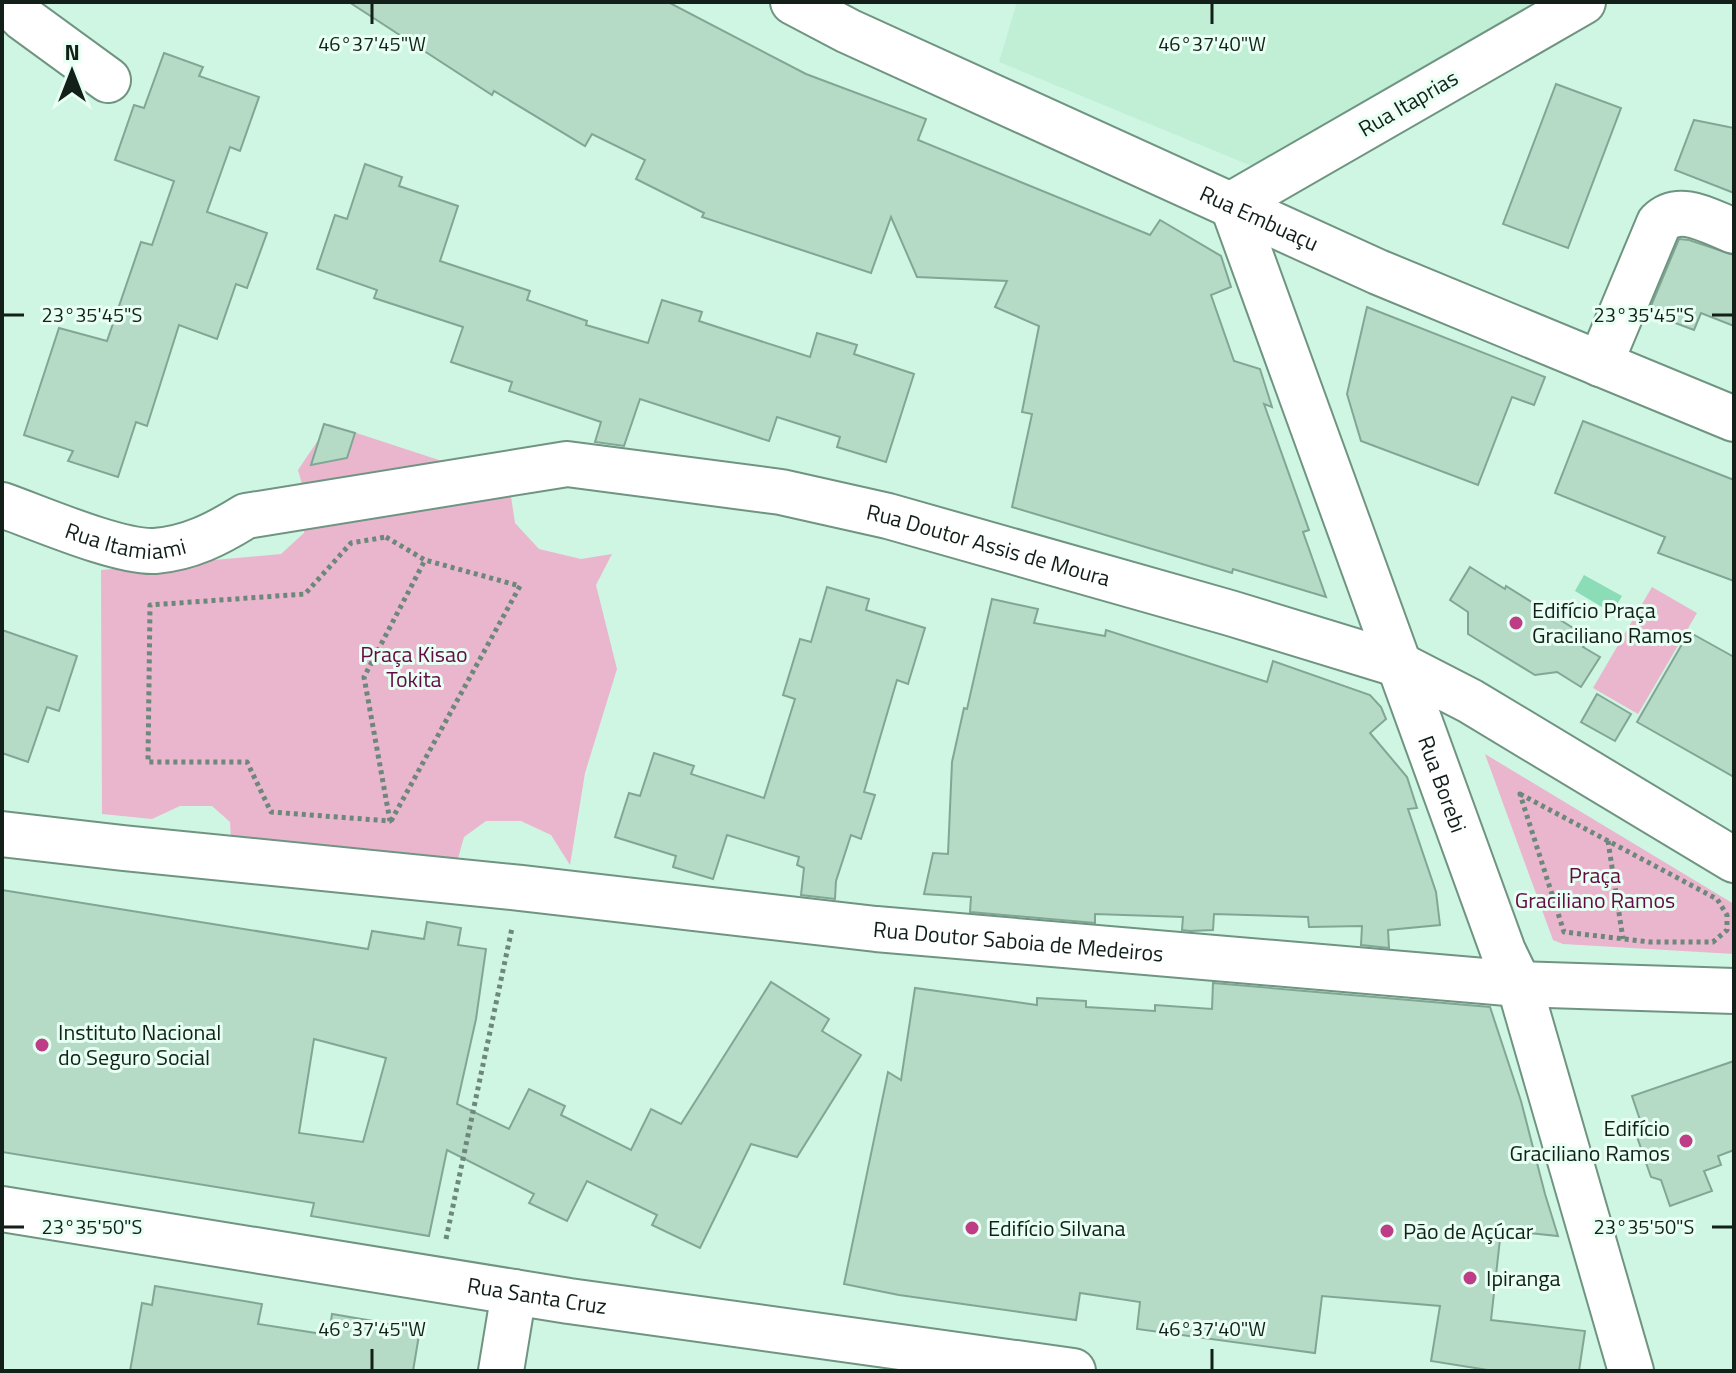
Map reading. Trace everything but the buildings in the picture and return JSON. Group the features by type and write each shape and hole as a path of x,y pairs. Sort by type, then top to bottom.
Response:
{"street":[{"path":"7,2 23,18 108,80"},
{"name":"Rua Embuaçu","path":"793,2 848,31 1378,272 1734,419"},
{"name":"Rua Itaprias","path":"1232,204 1583,2"},
{"name":"Rua Borebi","path":"1232,204 1503,951 1519,984 1631,1371"},
{"path":"1600,364 1659,223 1669,214 1681,212 1734,231"},
{"name":"Rua Doutor Assis de Moura","path":"246,516 567,464 781,492 888,516 1230,613 1400,665"},
{"name":"Rua Itamiami","path":"2,505 115,544 152,551 213,537 246,516"},
{"path":"1400,665 1470,701 1734,860"},
{"name":"Rua Doutor Saboia de Medeiros","path":"2,834 876,929 1519,984"},
{"path":"1519,984 1734,991"},
{"name":"Rua Santa Cruz","path":"2,1209 514,1292 1073,1371"},
{"path":"501,1371 514,1292"}],"path":[{"path":"386,537 425,560 520,586 390,821 271,812 247,762 148,762 150,605 305,594 351,543 386,537"},
{"path":"390,821 364,677 425,560"},
{"path":"1520,794 1608,840 1717,899 1727,915 1727,930 1713,942 1650,942 1564,932 1520,794"},
{"path":"1608,840 1623,939"},
{"path":"437,1280 521,888"}],"shaded area":[{"path":"1017,2 1535,2 1254,167 999,62"},
{"path":"1584,575 1622,596 1612,613 1575,591"}],"green space":[{"name":"Praça Kisao Tokita","path":"329,424 509,483 515,523 539,549 581,559 612,554 596,585 617,669 585,773 570,865 551,835 521,821 486,821 464,837 454,873 463,905 233,876 230,822 212,806 180,806 152,819 102,814 101,570 281,554 304,533 307,502 298,470"},
{"path":"1652,587 1697,613 1638,714 1593,688"},
{"name":"Praça Graciliano Ramos","path":"1485,754 1734,904 1734,954 1563,944 1553,940"}],"place":[{"name":"Edifício Praça Graciliano Ramos","path":"1516,623"},
{"name":"Instituto Nacional do Seguro Social","path":"42,1045"},
{"name":"Edifício Graciliano Ramos","path":"1686,1141"},
{"name":"Edifício Silvana","path":"972,1228"},
{"name":"Pão de Açúcar","path":"1387,1231"},
{"name":"Ipiranga","path":"1470,1278"}]}
